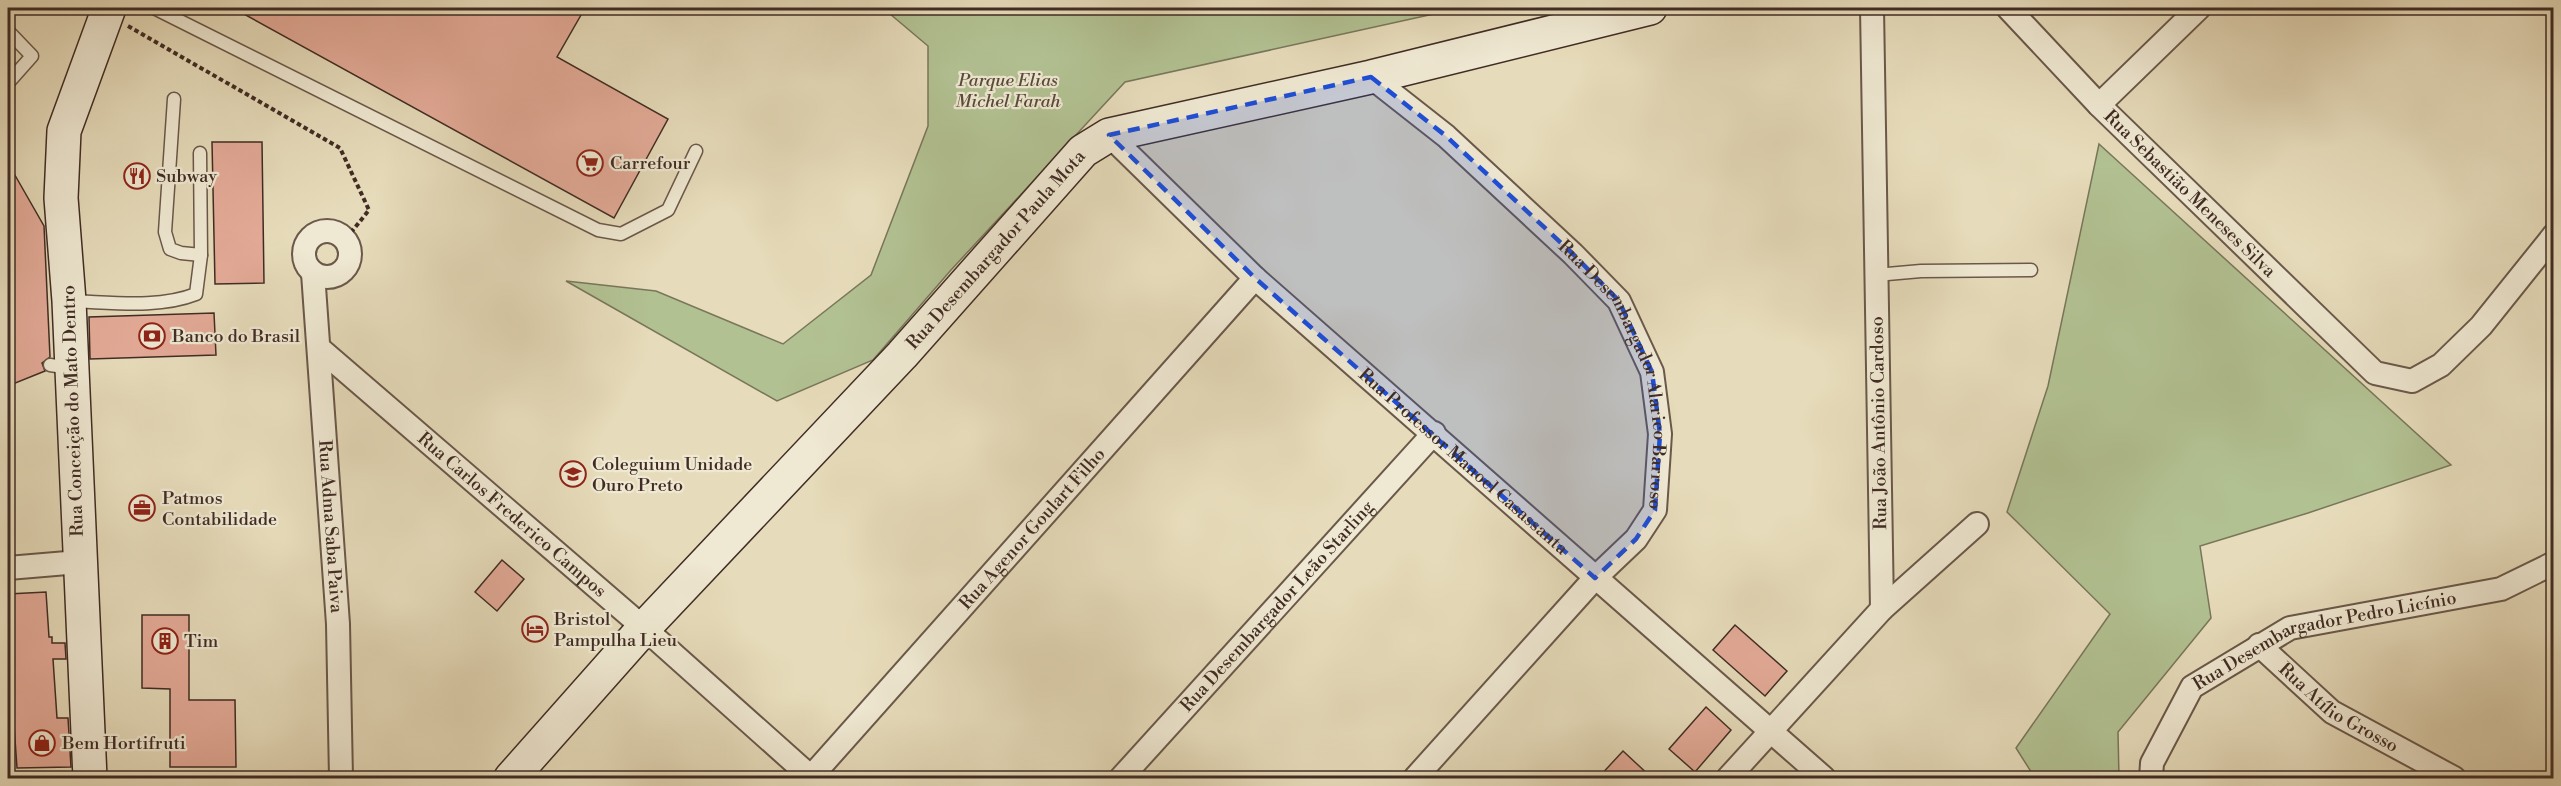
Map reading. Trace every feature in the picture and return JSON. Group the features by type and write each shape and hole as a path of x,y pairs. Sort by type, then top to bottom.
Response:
{"street":[{"name":"Rua Desembargador Paula Mota","path":"511,778 644,628 902,355 1083,151 1109,135 1371,77 1650,8"},
{"name":"Rua João Antônio Cardoso","path":"1872,8 1882,609"},
{"name":"Rua Sebastião Meneses Silva","path":"2008,8 2099,105 2375,373 2412,381 2441,365 2481,326 2553,235"},
{"path":"2099,105 2199,8"},
{"name":"Rua Conceição do Mato Dentro","path":"90,778 79,562 61,367 69,301 61,198 64,131 94,50 104,9"},
{"name":"Rua Desembargador Alarico Barroso","path":"1371,77 1446,136 1573,254 1619,301 1652,372 1660,434 1655,510 1636,539 1595,578 1415,778"},
{"name":"Rua Professor Manoel Casassanta","path":"1109,135 1255,278 1824,778"},
{"name":"Rua Adma Saba Paiva","path":"340,778 338,624 313,273 307,267 304,252 310,238 324,231 332,231 345,240"},
{"path":"313,273 327,278 341,273 349,261 350,254 345,240"},
{"name":"Rua Agenor Goulart Filho","path":"811,778 1255,278"},
{"name":"Rua Carlos Frederico Campos","path":"319,348 644,628 811,778"},
{"name":"Rua Desembargador Leão Starling","path":"1121,778 1434,433"},
{"path":"1728,778 1882,609 1977,524"},
{"path":"8,568 79,562"},
{"name":"Rua Desembargador Pedro Licínio","path":"2151,778 2152,763 2192,687 2290,628 2501,589 2553,562"},
{"name":"Rua Atílio Grosso","path":"2259,645 2332,712 2454,778"}],"lane":[{"path":"154,8 598,230 621,234 668,210 696,151"},
{"path":"8,31 32,57 8,83"},
{"path":"174,99 165,232 170,249 181,254 201,255"},
{"path":"69,301 139,303 185,298 196,294 201,255 200,153"},
{"path":"1876,275 1921,271 2031,270"}],"path":[{"path":"104,9 340,148 369,210 345,240"}],"highlighted area":[{"path":"1371,77 1446,136 1573,254 1619,301 1652,372 1660,434 1655,510 1636,539 1595,578 1255,278 1109,135"}],"green space":[{"name":"Parque Elias Michel Farah","path":"883,8 1461,8 1125,82 951,270 873,360 777,401 566,281 656,291 783,344 871,275 928,126 928,46"},
{"path":"2099,144 2451,465 2200,546 2211,618 2118,732 2119,778 2035,778 2016,748 2110,614 2007,512 2048,386"}],"building":[{"path":"233,8 585,8 557,57 668,119 614,218"},
{"path":"212,142 262,142 264,283 215,284"},
{"path":"8,163 44,226 50,357 42,363 45,371 8,386"},
{"name":"Banco do Brasil","path":"214,313 216,355 90,359 89,317"},
{"path":"502,560 524,579 497,611 475,592"},
{"path":"46,592 49,637 52,637 52,643 65,643 66,659 53,659 57,718 68,718 71,767 17,768 8,639 8,594"},
{"path":"142,615 189,615 189,700 235,700 236,767 170,767 170,689 142,688"},
{"path":"1735,625 1787,671 1765,696 1713,650"},
{"path":"1706,707 1731,730 1695,772 1669,749"},
{"path":"1623,751 1652,778 1598,778"}],"place":[{"name":"Carrefour","path":"590,163"},
{"name":"Subway","path":"137,176"},
{"name":"Banco do Brasil","path":"152,336"},
{"name":"Coleguium Unidade Ouro Preto","path":"573,474"},
{"name":"Patmos Contabilidade","path":"142,508"},
{"name":"Bristol Pampulha Lieu","path":"535,629"},
{"name":"Tim","path":"165,641"},
{"name":"Bem Hortifruti","path":"42,743"}]}
